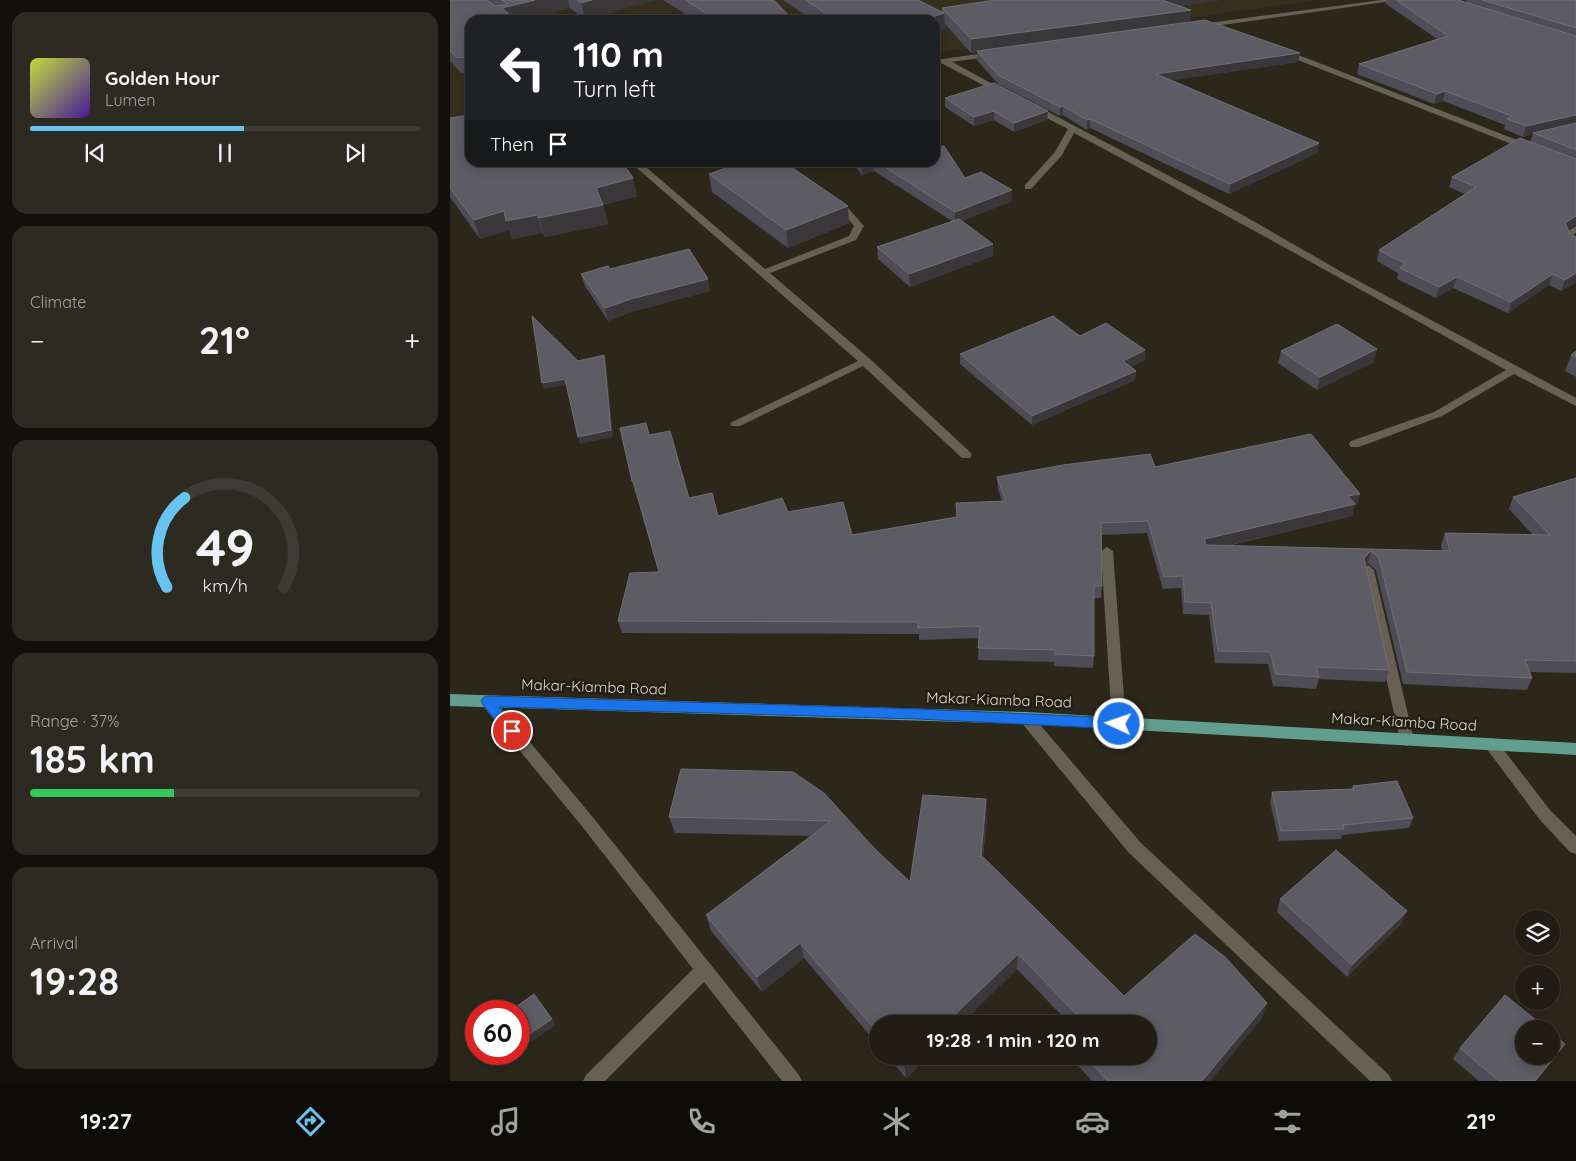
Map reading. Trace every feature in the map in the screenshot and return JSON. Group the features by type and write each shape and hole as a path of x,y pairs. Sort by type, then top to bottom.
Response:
{"main road":[{"name":"Makar-Kiamba Road","path":"450,700 1026,718 1576,749"}],"street":[{"path":"1188,28 1396,0"},
{"path":"1217,24 1235,31"},
{"path":"1271,46 1533,150"},
{"path":"940,62 1002,53"},
{"path":"940,62 1016,99 1238,216 1337,273 1576,403"},
{"path":"1028,187 1047,169 1059,153 1072,128"},
{"path":"1516,143 1533,139"},
{"path":"640,167 866,360 966,455"},
{"path":"765,272 853,238 859,226 834,197"},
{"path":"1576,229 1568,234 1571,242 1576,246"},
{"path":"736,424 866,360"},
{"path":"1355,444 1438,414 1515,369"},
{"path":"1107,551 1119,724"},
{"path":"1368,570 1407,740"},
{"path":"487,701 586,820 792,1081"},
{"path":"1026,718 1134,847 1383,1081"},
{"path":"1491,744 1544,815 1576,847"},
{"path":"592,1081 704,970"}],"shaded area":[{"path":"450,0 1318,0 940,52 940,15 465,15 465,118 450,119"}],"building":[{"path":"450,0 487,0 495,6 506,5 501,0 535,0 502,8 510,15 465,15 465,58 456,57 450,51"},
{"path":"577,0 592,0 581,3"},
{"path":"685,0 774,0 788,15 709,15"},
{"path":"805,0 918,0 944,13 938,15 828,15"},
{"path":"995,0 1162,0 1191,10 971,39 942,8"},
{"path":"1396,0 1458,0 1576,36 1576,115 1526,126 1507,119 1512,116 1445,91 1437,94 1359,64 1448,36"},
{"path":"1482,0 1576,0 1576,28"},
{"path":"1205,20 1300,53 1156,74 1319,143 1230,184 1090,119 1087,120 1063,106 1060,107 998,75 977,51"},
{"path":"994,83 1048,111 1014,123 994,111 974,117 945,98"},
{"path":"465,116 465,167 625,167 633,178 596,188 603,205 539,218 537,215 506,221 504,211 474,220 450,188 450,118"},
{"path":"1576,123 1576,150 1533,133"},
{"path":"1520,138 1576,159 1576,216 1565,223 1570,234 1576,237 1576,273 1565,280 1553,274 1511,302 1457,277 1439,287 1400,268 1406,264 1379,250 1476,187 1452,177"},
{"path":"940,146 944,146 965,178 981,172 1012,190 955,212 885,167 940,167"},
{"path":"729,167 791,167 848,206 786,230 709,174"},
{"path":"959,219 993,244 909,274 877,247"},
{"path":"689,249 708,279 631,299 605,308 581,274 608,266 610,269"},
{"path":"532,316 578,361 604,355 611,430 578,437 565,379 542,383"},
{"path":"1053,316 1080,336 1106,323 1145,350 1123,361 1136,371 1032,416 960,354"},
{"path":"1337,324 1377,349 1320,377 1281,351"},
{"path":"646,423 649,435 670,431 689,498 712,493 718,516 782,498 788,512 843,502 852,535 957,517 956,503 1006,501 997,477 1063,465 1150,454 1155,467 1311,434 1360,494 1348,496 1355,504 1205,539 1205,545 1450,551 1445,533 1550,535 1513,497 1576,478 1576,661 1525,660 1532,678 1407,672 1379,558 1371,551 1364,558 1389,670 1316,667 1319,677 1276,674 1270,652 1218,651 1211,603 1185,602 1183,576 1164,577 1148,521 1101,523 1102,586 1094,586 1094,656 1055,654 1055,650 978,648 980,626 918,628 918,622 618,621 630,573 659,572 632,481 620,428"},
{"path":"681,769 793,772 824,793 874,848 910,882 923,795 986,799 981,855 1124,996 1195,934 1225,957 1267,1003 1202,1081 1108,1081 1093,1065 1157,1065 1157,1015 1077,1015 1018,954 954,1015 869,1015 869,1023 800,943 757,977 706,915 831,821 669,817"},
{"path":"1397,781 1413,818 1343,825 1344,829 1281,831 1272,792 1354,789 1353,786"},
{"path":"1336,850 1407,911 1352,965 1280,899"},
{"path":"534,994 552,1019 530,1034 530,1000 526,1000"},
{"path":"1505,995 1515,1003 1515,1010 1524,1010 1536,1020 1515,1020 1515,1065 1548,1065 1535,1081 1499,1081 1460,1048"},
{"path":"1560,1040 1565,1044 1560,1050"}],"route":[{"path":"512,731 487,701 918,714 1119,724"}]}
